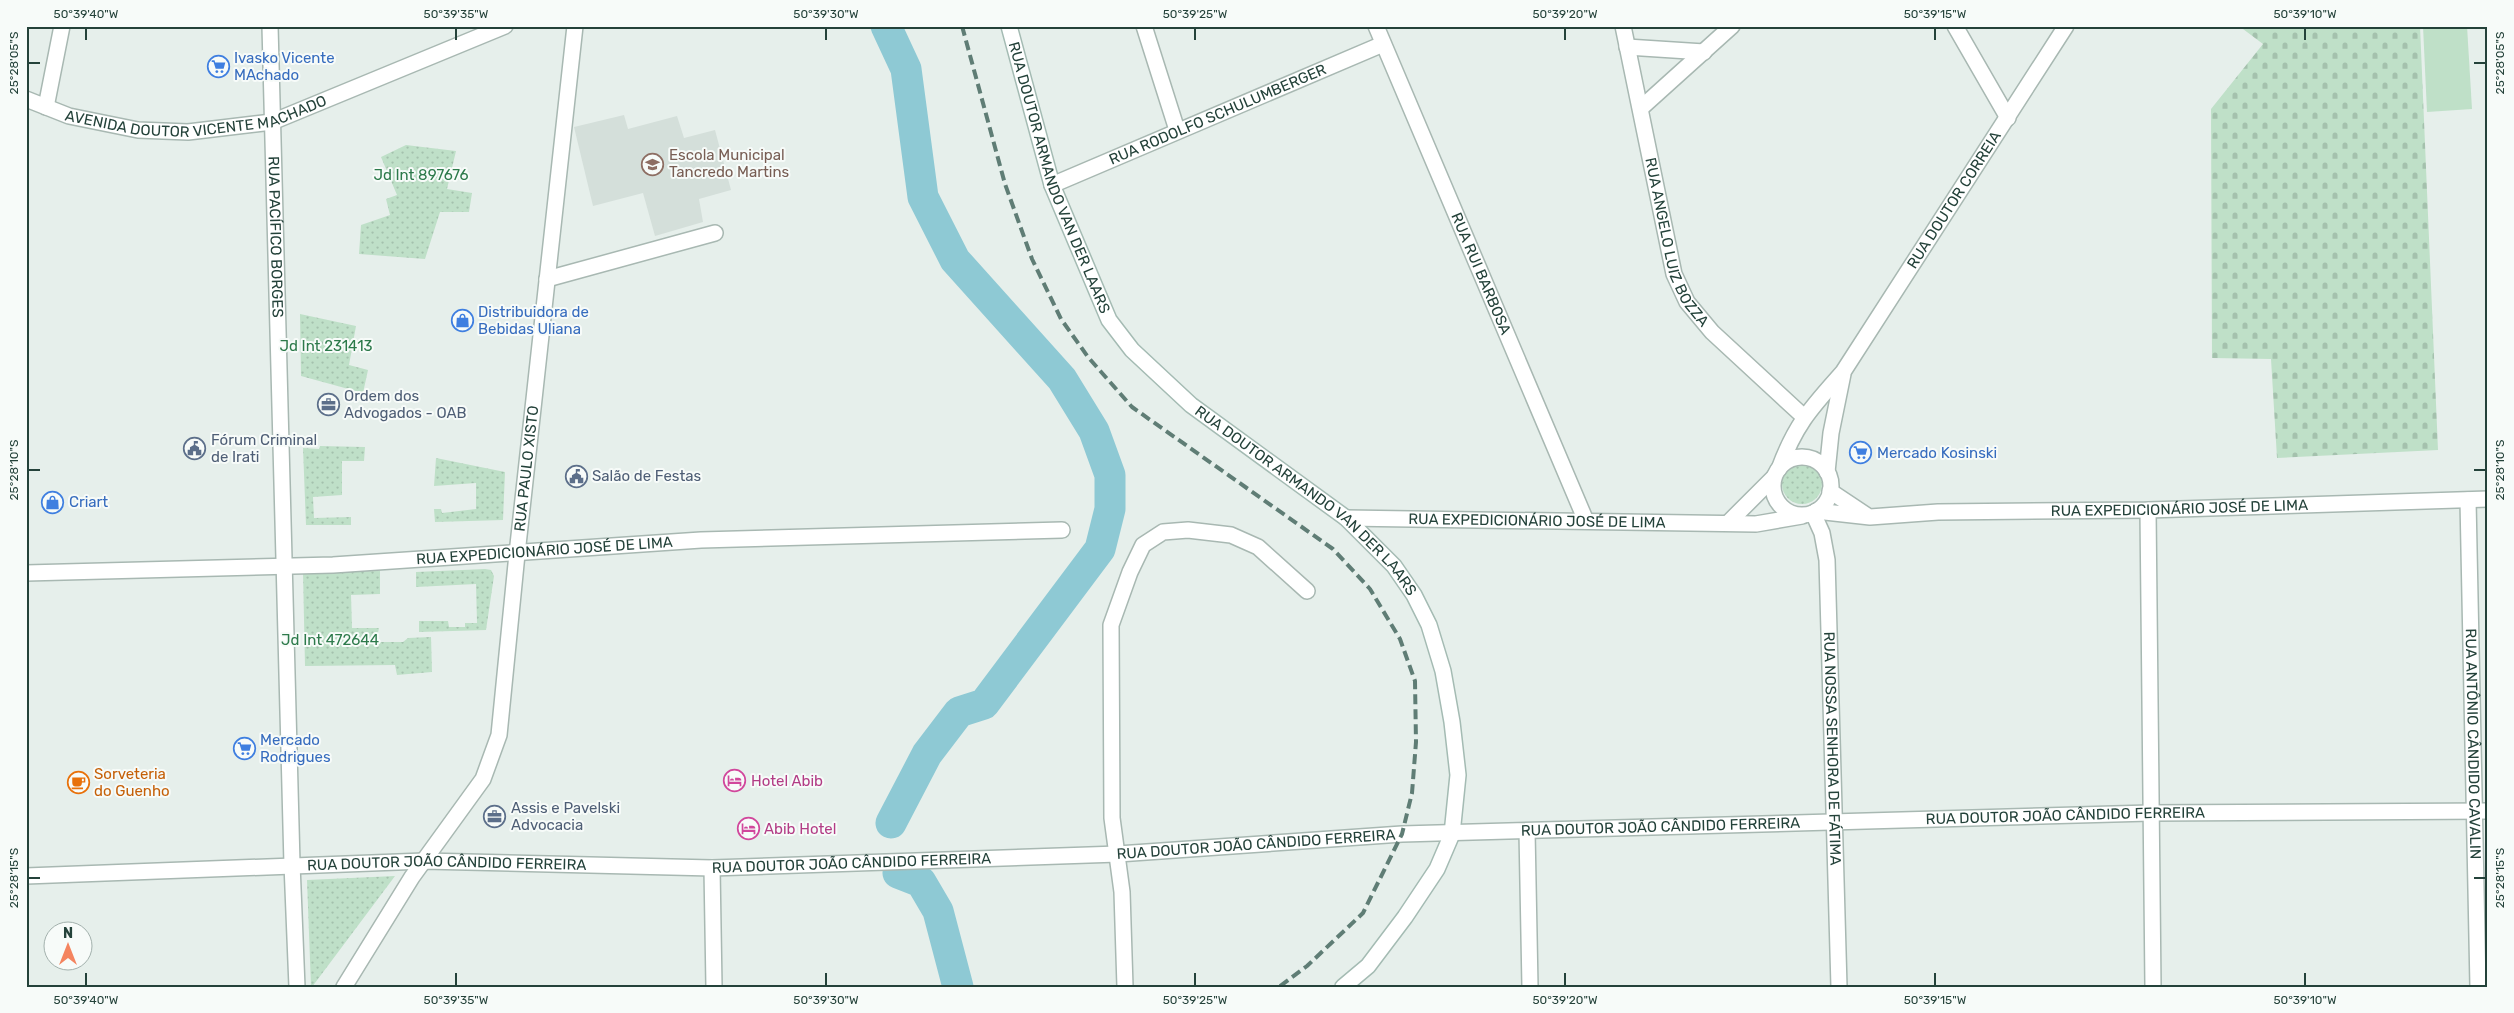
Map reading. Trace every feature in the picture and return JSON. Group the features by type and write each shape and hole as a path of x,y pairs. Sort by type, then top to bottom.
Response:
{"street":[{"path":"46,107 62,26"},
{"name":"RUA PACÍFICO BORGES","path":"270,26 292,864 297,987"},
{"name":"AVENIDA DOUTOR VICENTE MACHADO","path":"26,99 69,116 138,130 188,132 272,122 505,26"},
{"name":"RUA PAULO XISTO","path":"344,987 424,861 483,779 500,735 517,554 575,26"},
{"name":"RUA DOUTOR ARMANDO VAN DER LAARS","path":"1010,26 1052,185 1109,320 1132,350 1191,405 1346,518 1394,566 1414,595 1429,625 1443,671 1452,722 1458,775 1452,834 1437,869 1405,917 1368,966 1343,987"},
{"path":"1144,26 1177,130"},
{"name":"RUA RUI BARBOSA","path":"1376,26 1586,521"},
{"name":"RUA ANGELO LUIZ BOZZA","path":"1623,26 1674,274 1687,302 1712,332 1804,416"},
{"path":"1641,108 1732,26"},
{"path":"1955,26 2008,118"},
{"name":"RUA DOUTOR CORREIA","path":"1777,473 1790,438 1804,416 1843,372 2066,26"},
{"name":"RUA RODOLFO SCHULUMBERGER","path":"1052,185 1177,130 1383,44"},
{"path":"1628,47 1704,52"},
{"path":"547,280 715,233"},
{"name":"RUA DOUTOR CORREIA","path":"1827,472 1831,433 1843,372"},
{"path":"1728,523 1777,473 1794,458 1804,458 1821,464 1827,472 1830,491 1827,500 1810,513 1785,510 1778,503 1774,495 1777,473"},
{"path":"1830,491 1870,517"},
{"name":"RUA EXPEDICIONÁRIO JOSÉ DE LIMA","path":"1346,518 1756,524 1810,513 1870,517 1938,512 2148,510 2488,499"},
{"name":"RUA ANTÔNIO CÂNDIDO CAVALIN","path":"2468,500 2480,811 2478,987"},
{"path":"2148,510 2153,987"},
{"name":"RUA NOSSA SENHORA DE FÁTIMA","path":"1810,513 1822,534 1827,560 1839,987"},
{"name":"RUA EXPEDICIONÁRIO JOSÉ DE LIMA","path":"26,573 284,565 517,554 701,540 1062,530"},
{"path":"1125,987 1122,892 1112,818 1111,625 1130,572 1143,545 1164,532 1188,530 1231,535 1258,547 1307,591"},
{"name":"RUA DOUTOR JOÃO CÂNDIDO FERREIRA","path":"26,876 292,864 424,861 712,868 1118,854 1402,834 2150,813 2480,811"},
{"path":"1527,831 1530,987"},
{"path":"712,868 714,987"}],"shaded area":[{"name":"Escola Municipal Tancredo Martins","path":"624,115 628,129 677,116 684,138 715,130 731,190 699,199 703,222 655,236 643,193 593,206 574,127"}],"green space":[{"path":"2239,26 2420,26 2438,450 2277,458 2271,359 2212,358 2211,109 2263,44"},
{"path":"2423,26 2467,26 2472,109 2427,112"},
{"name":"Jd Int 897676","path":"406,145 456,151 447,189 472,193 469,212 440,212 425,259 359,254 361,225 390,215 386,199 397,195 381,157"},
{"name":"Jd Int 231413","path":"300,314 356,326 349,365 368,370 363,393 301,376"},
{"path":"320,446 365,447 364,461 342,461 342,495 313,497 314,518 351,517 351,525 306,525 303,448 319,449"},
{"path":"436,458 505,472 503,520 435,522 434,509 441,509 442,513 476,509 476,483 434,486"},
{"path":"1806,464 1813,467 1819,473 1822,484 1821,492 1813,501 1806,504 1798,504 1791,501 1783,492 1782,480 1785,473 1794,465"},
{"path":"491,570 494,576 486,630 419,632 419,621 448,621 449,627 465,627 465,623 477,623 476,584 416,587 416,572"},
{"name":"Jd Int 472644","path":"380,571 380,594 351,595 352,628 379,628 376,642 403,642 408,638 431,637 432,672 397,675 395,665 305,666 303,572"},
{"path":"395,876 312,987 311,987 307,880"}],"waterway":[{"path":"886,26 906,69 923,197 955,260 1062,379 1094,431 1110,475 1110,509 1100,549 984,704 959,712 927,754 891,823"},
{"path":"898,873 921,882 938,911 958,987"}],"railway":[{"path":"962,26 1005,184 1032,259 1061,319 1088,357 1132,407 1333,549 1370,589 1400,639 1415,681 1416,742 1412,793 1402,834 1363,913 1307,966 1279,987"}],"place":[{"name":"Ivasko Vicente MAchado","path":"218,67"},
{"name":"Escola Municipal Tancredo Martins","path":"653,164"},
{"name":"Distribuidora de Bebidas Uliana","path":"462,321"},
{"name":"Ordem dos Advogados - OAB","path":"328,405"},
{"name":"Fórum Criminal de Irati","path":"195,449"},
{"name":"Mercado Kosinski","path":"1861,453"},
{"name":"Salão de Festas","path":"576,476"},
{"name":"Criart","path":"53,502"},
{"name":"Mercado Rodrigues","path":"244,749"},
{"name":"Hotel Abib","path":"735,781"},
{"name":"Sorveteria do Guenho","path":"78,783"},
{"name":"Assis e Pavelski Advocacia","path":"495,817"},
{"name":"Abib Hotel","path":"748,829"}]}
